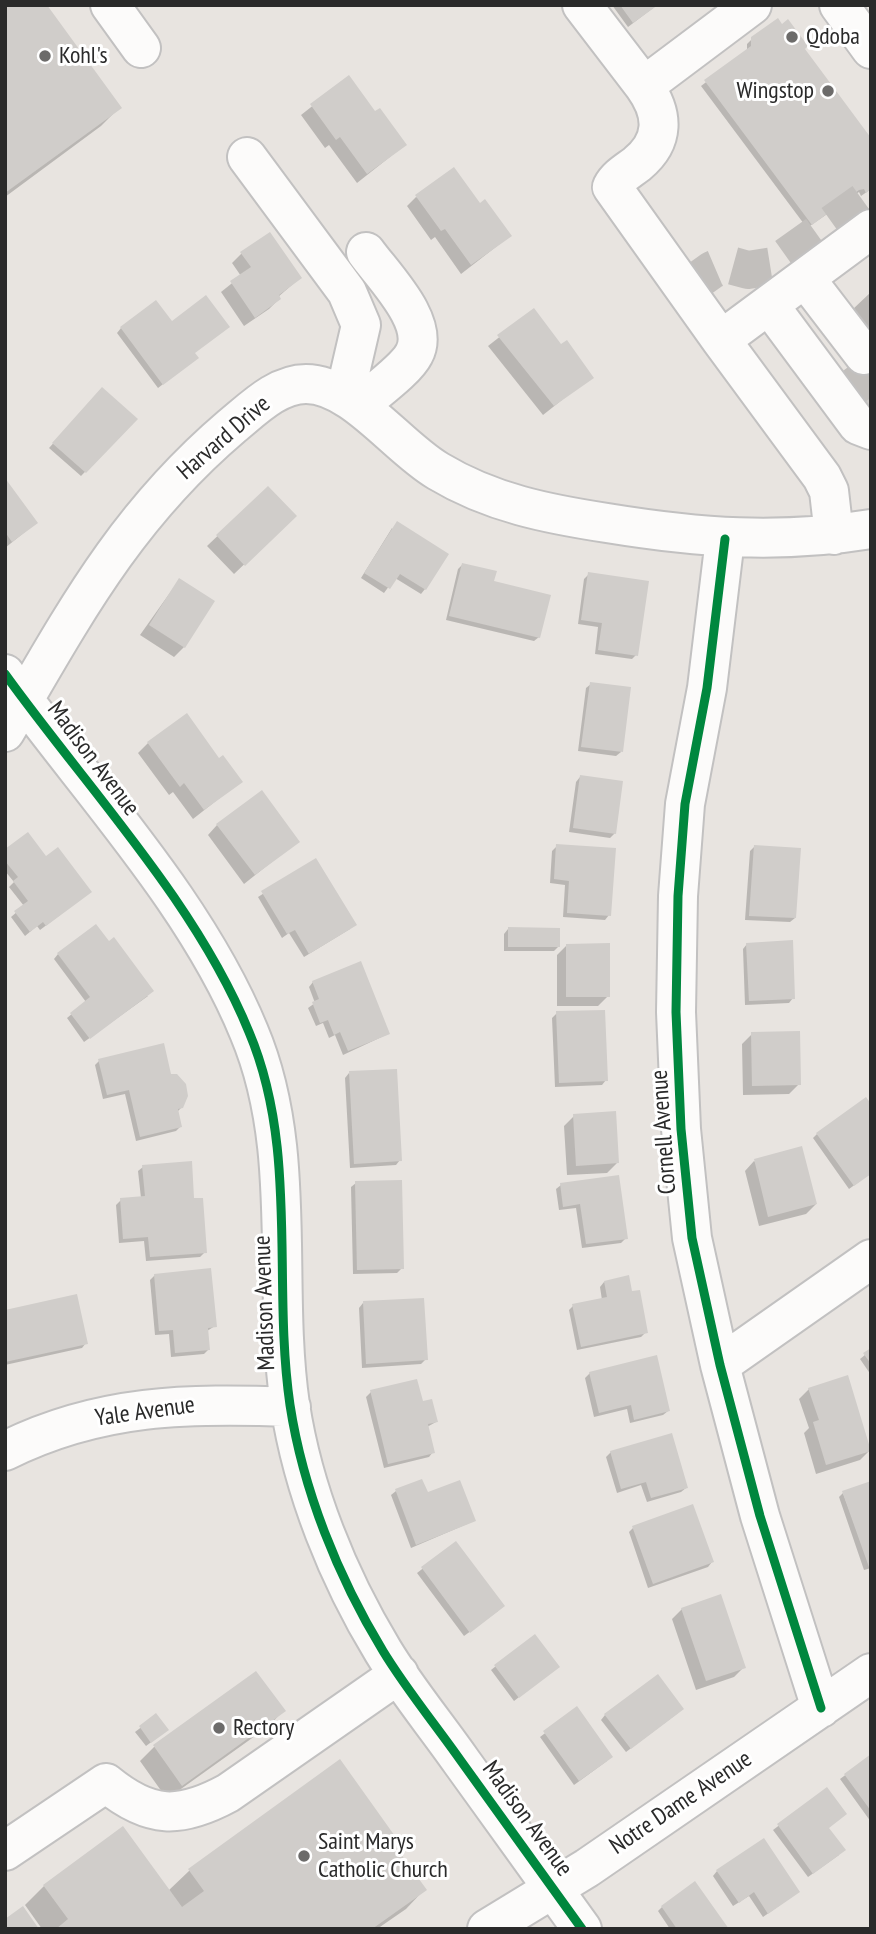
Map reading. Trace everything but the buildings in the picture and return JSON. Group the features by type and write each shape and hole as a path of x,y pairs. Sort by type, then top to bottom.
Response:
{"street":[{"path":"110,5 141,48"},
{"path":"582,5 644,86 660,116 659,134 647,155 614,183 614,192 822,477 829,491 834,535"},
{"path":"644,86 752,5"},
{"path":"838,5 871,49"},
{"path":"247,157 347,292 361,325 352,400"},
{"path":"721,340 871,229"},
{"path":"352,400 414,356 419,338 416,321 366,252"},
{"path":"797,284 861,351"},
{"path":"797,284 858,425 871,430"},
{"name":"Harvard Drive","path":"5,733 15,687 74,612 120,544 164,491 205,449 257,405 283,388 303,384 324,385 352,400 400,445 438,471 487,495 537,512 725,539 774,540 871,529"},
{"name":"Cornell Avenue","path":"725,539 707,688 685,804 678,896 676,1012 681,1129 692,1238 720,1365 760,1516 821,1708"},
{"name":"Madison Avenue","path":"15,687 195,927 224,976 251,1035 270,1099 279,1164 284,1352 290,1407 303,1465 329,1541 352,1594 399,1674 582,1929"},
{"path":"720,1365 871,1259"},
{"name":"Yale Avenue","path":"5,1451 77,1423 137,1409 204,1403 290,1407"},
{"name":"Notre Dame Avenue","path":"487,1929 871,1673"},
{"path":"5,1851 106,1783 122,1796 157,1810 181,1813 201,1808 228,1793 399,1674"}],"tunnel":[{"path":"684,290 712,270 726,264 748,270 773,266 871,196"},
{"path":"847,368 871,401"}],"cycle path":[{"path":"725,539 707,688 685,804 678,896 676,1012 681,1129 692,1238 720,1365 760,1516 821,1708"},
{"path":"5,674 138,847 200,937 227,984 249,1032 264,1077 274,1123 282,1217 283,1311 290,1405 304,1469 324,1532 351,1593 392,1665 582,1929"}],"place":[{"name":"Qdoba","path":"792,37"},
{"name":"Kohl's","path":"45,56"},
{"name":"Wingstop","path":"828,91"},
{"name":"Rectory","path":"219,1728"},
{"name":"Saint Marys Catholic Church","path":"304,1856"}]}
